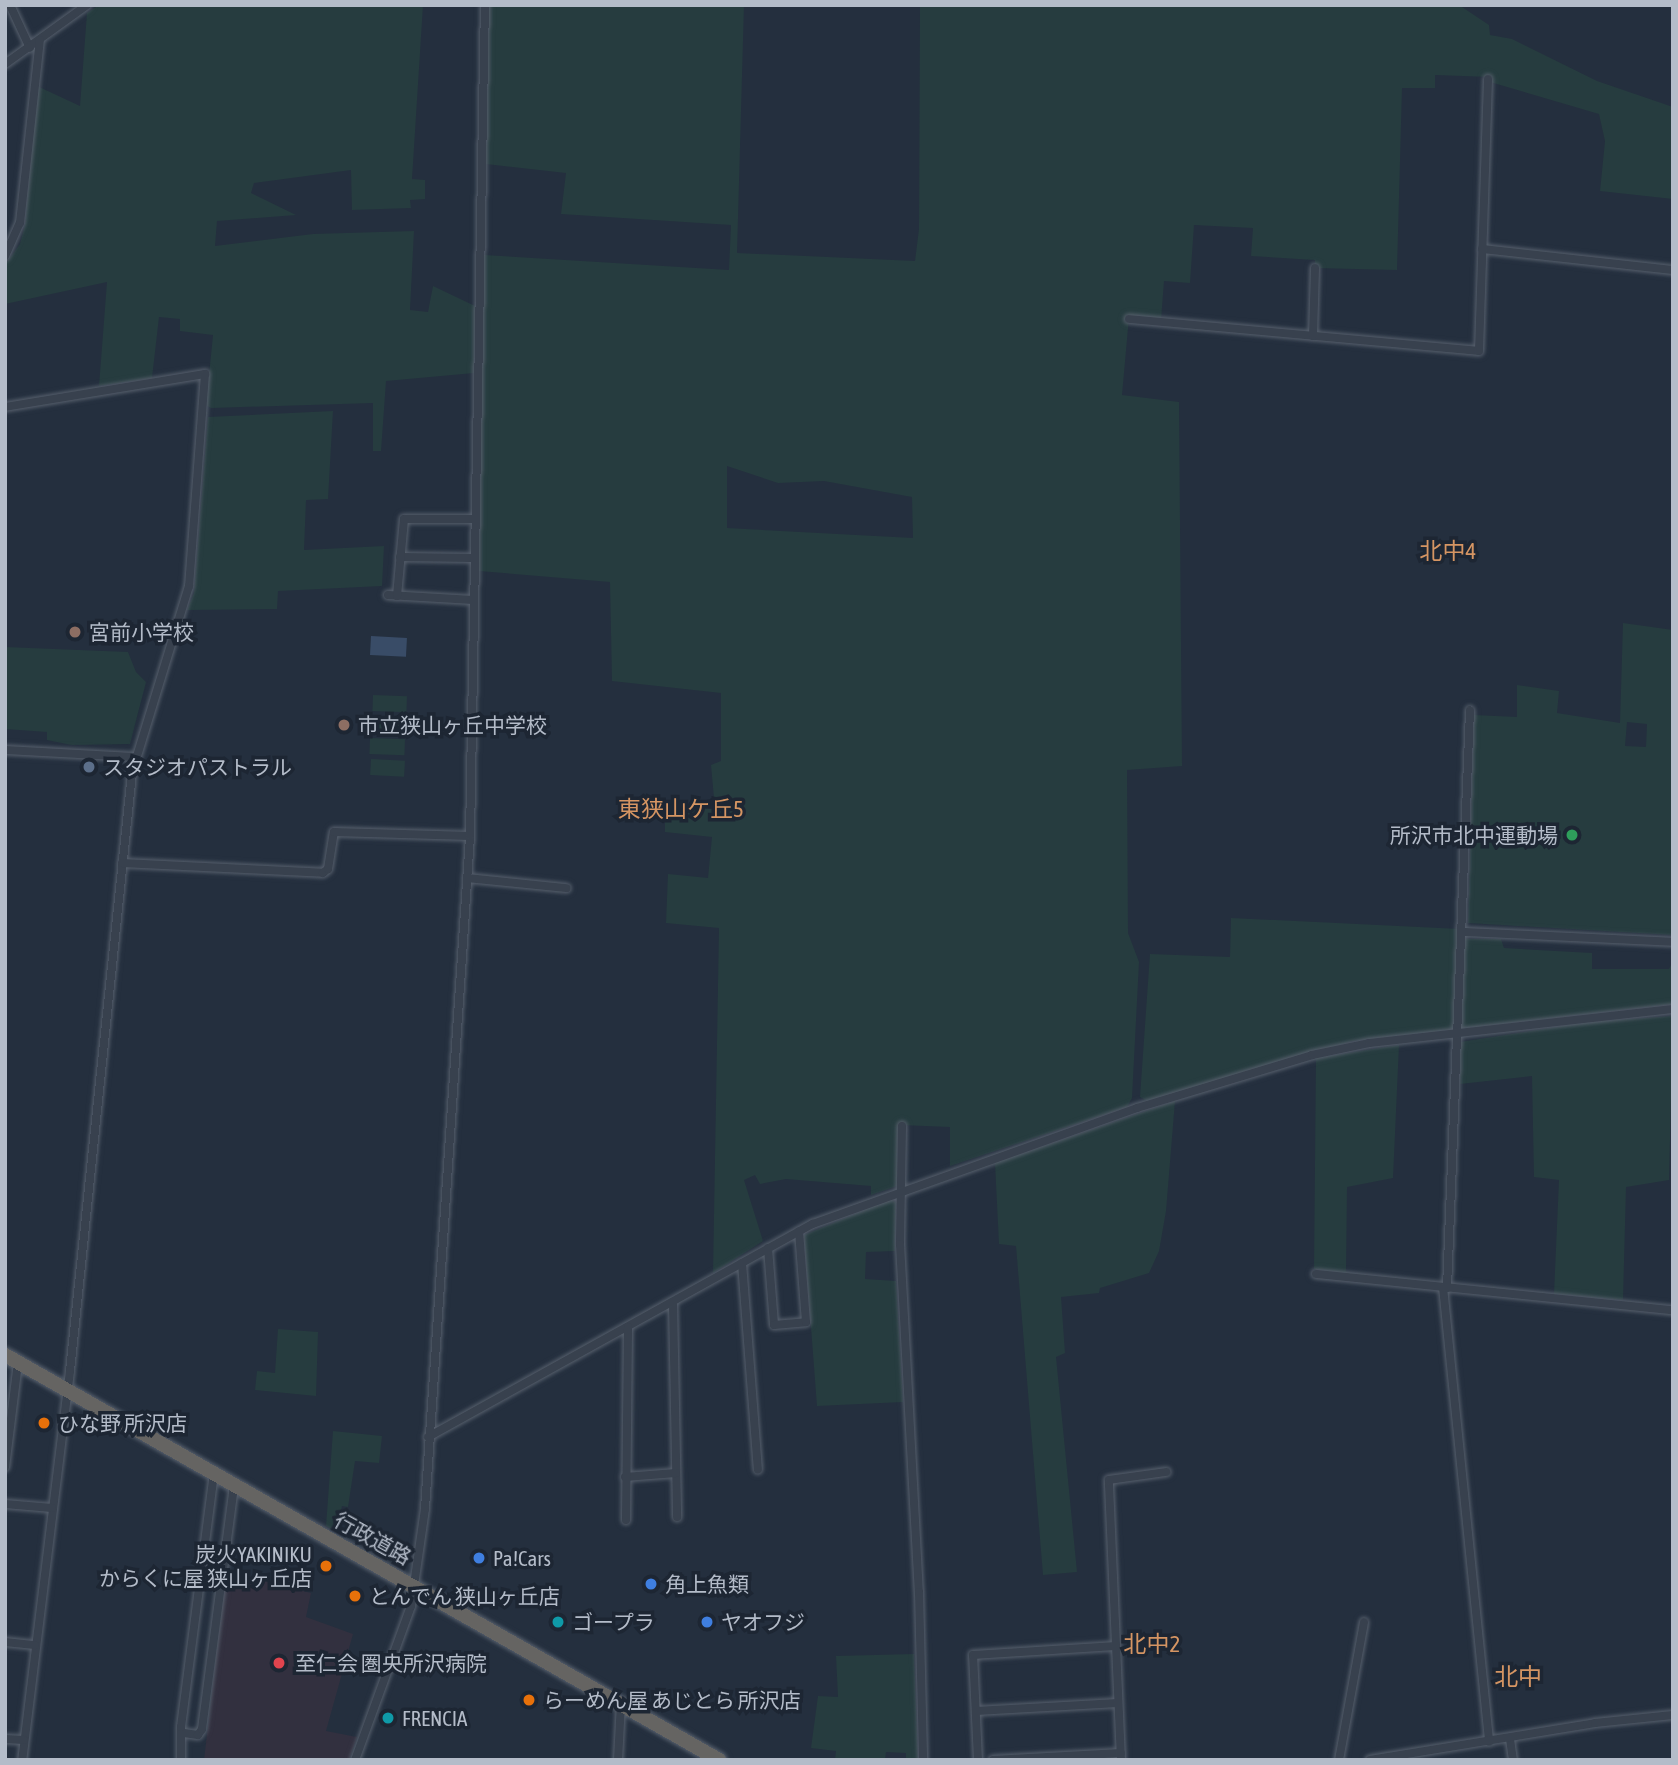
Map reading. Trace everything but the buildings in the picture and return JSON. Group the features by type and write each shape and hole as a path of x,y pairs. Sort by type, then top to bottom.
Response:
{"highway":[{"name":"行政道路","path":"11,1358 719,1760"}],"street":[{"path":"10,5 30,48"},
{"path":"5,64 88,5"},
{"path":"355,1760 416,1586 428,1437 470,836 485,5"},
{"path":"5,256 20,222 40,40"},
{"path":"1129,319 1479,351 1488,79"},
{"path":"1482,248 1673,270"},
{"path":"1313,336 1315,268"},
{"path":"5,407 205,374 189,586 134,757 66,1389 22,1760"},
{"path":"473,600 392,595 404,519 475,519"},
{"path":"400,557 474,558"},
{"path":"1470,710 1464,932 1445,1288 1489,1742"},
{"path":"5,750 134,757"},
{"path":"122,863 323,873 328,869 334,832 470,836"},
{"path":"467,878 566,888"},
{"path":"1464,932 1673,942"},
{"path":"428,1437 799,1231 901,1191 1138,1108 1312,1055 1369,1043 1673,1009"},
{"path":"902,1126 901,1191 923,1760"},
{"path":"768,1248 774,1325 806,1322 799,1231"},
{"path":"742,1263 758,1469"},
{"path":"1316,1274 1673,1310"},
{"path":"673,1303 677,1517"},
{"path":"626,1520 628,1327"},
{"path":"5,1467 11,1358"},
{"path":"993,1760 1121,1756 1109,1479 1166,1472"},
{"path":"181,1760 184,1733 181,1727 214,1473"},
{"path":"625,1477 676,1473"},
{"path":"184,1733 198,1735 202,1729 234,1485"},
{"path":"5,1504 52,1508"},
{"path":"1339,1760 1364,1622"},
{"path":"5,1642 35,1645"},
{"path":"978,1760 973,1655 1116,1646"},
{"path":"618,1760 621,1703"},
{"path":"976,1711 1118,1703"},
{"path":"1370,1760 1419,1756 1489,1742 1673,1715"},
{"path":"5,1739 24,1740"},
{"path":"1510,1739 1513,1760"}],"shaded area":[{"name":"至仁会 圏央所沢病院","path":"226,1571 311,1593 306,1617 353,1634 326,1731 357,1737 349,1760 204,1760"}],"green space":[{"path":"99,5 423,5 412,179 425,180 425,199 410,200 411,208 352,210 351,170 254,183 251,193 296,215 217,221 215,246 313,234 414,231 410,310 428,312 433,286 475,306 474,373 386,381 381,451 373,451 373,403 211,408 206,405 213,335 180,331 180,319 159,317 152,378 99,386 107,282 5,304 5,265 20,244 25,225 37,86 80,106 87,13"},
{"path":"489,5 744,5 737,253 915,261 919,229 920,5 1459,5 1489,25 1490,35 1512,39 1597,81 1673,107 1673,199 1600,191 1605,141 1599,114 1490,82 1490,77 1435,75 1435,88 1402,88 1397,270 1315,268 1315,260 1251,256 1253,228 1194,225 1190,283 1164,281 1161,320 1129,317 1122,395 1179,402 1182,766 1127,770 1128,933 1139,962 1132,1098 1127,1107 950,1166 950,1127 900,1125 897,1186 871,1195 871,1186 786,1179 760,1184 755,1175 744,1180 763,1241 713,1273 719,928 666,923 668,874 708,878 712,837 665,832 665,807 715,809 711,765 721,761 721,693 612,681 610,582 479,571 484,255 729,270 731,225 561,214 566,173 486,164","holes":["727,466 778,483 824,481 912,497 913,538 727,528"]},
{"path":"333,411 328,499 306,500 304,550 384,546 382,586 278,591 277,609 187,610 194,593 208,417"},
{"name":"所沢市北中運動場","path":"1623,623 1673,630 1673,935 1468,923 1474,715 1517,717 1517,685 1559,691 1557,713 1620,723","holes":["1627,722 1647,724 1646,747 1625,746"]},
{"path":"5,647 128,652 136,672 146,682 130,744 72,745 47,740 47,732 5,729"},
{"path":"373,695 407,696 406,712 372,711"},
{"path":"372,716 406,718 405,734 371,732"},
{"path":"370,738 405,739 404,755 369,754"},
{"path":"371,759 405,761 404,777 370,775"},
{"path":"1231,918 1460,929 1460,939 1501,939 1504,948 1592,953 1592,969 1669,969 1673,961 1673,1004 1353,1041 1147,1101 1140,1097 1150,954 1230,957"},
{"path":"1673,1016 1669,1180 1626,1187 1623,1300 1554,1294 1559,1180 1534,1177 1532,1076 1460,1084 1460,1042 1588,1022"},
{"path":"1399,1045 1393,1178 1347,1187 1346,1273 1314,1269 1316,1058"},
{"path":"1175,1101 1166,1211 1159,1251 1149,1273 1100,1288 1099,1293 1061,1297 1065,1353 1056,1357 1077,1572 1043,1575 1016,1246 999,1244 995,1163"},
{"path":"891,1199 896,1203 895,1251 866,1252 865,1279 896,1281 903,1402 817,1406 804,1235"},
{"path":"278,1329 318,1332 316,1396 255,1390 257,1371 275,1373"},
{"path":"333,1431 382,1436 379,1463 355,1461 348,1507 342,1506 336,1531 326,1526"},
{"path":"914,1654 918,1760 906,1760 906,1753 886,1752 885,1760 835,1760 836,1751 811,1748 818,1696 838,1697 836,1656"}],"water":[{"path":"371,636 407,638 406,657 370,655"}],"place":[{"name":"宮前小学校","path":"75,632"},
{"name":"市立狭山ヶ丘中学校","path":"344,725"},
{"name":"スタジオパストラル","path":"89,767"},
{"name":"所沢市北中運動場","path":"1572,835"},
{"name":"ひな野 所沢店","path":"44,1423"},
{"name":"Pa!Cars","path":"479,1558"},
{"name":"炭火YAKINIKU からくに屋 狭山ヶ丘店","path":"326,1566"},
{"name":"角上魚類","path":"651,1584"},
{"name":"とんでん 狭山ヶ丘店","path":"355,1596"},
{"name":"ゴープラ","path":"558,1622"},
{"name":"ヤオフジ","path":"707,1622"},
{"name":"至仁会 圏央所沢病院","path":"279,1663"},
{"name":"らーめん屋 あじとら 所沢店","path":"529,1700"},
{"name":"FRENCIA","path":"388,1718"}],"district":[{"name":"北中4","path":"1448,551"},
{"name":"東狭山ケ丘5","path":"681,809"},
{"name":"北中2","path":"1152,1644"},
{"name":"北中","path":"1518,1677"}]}
